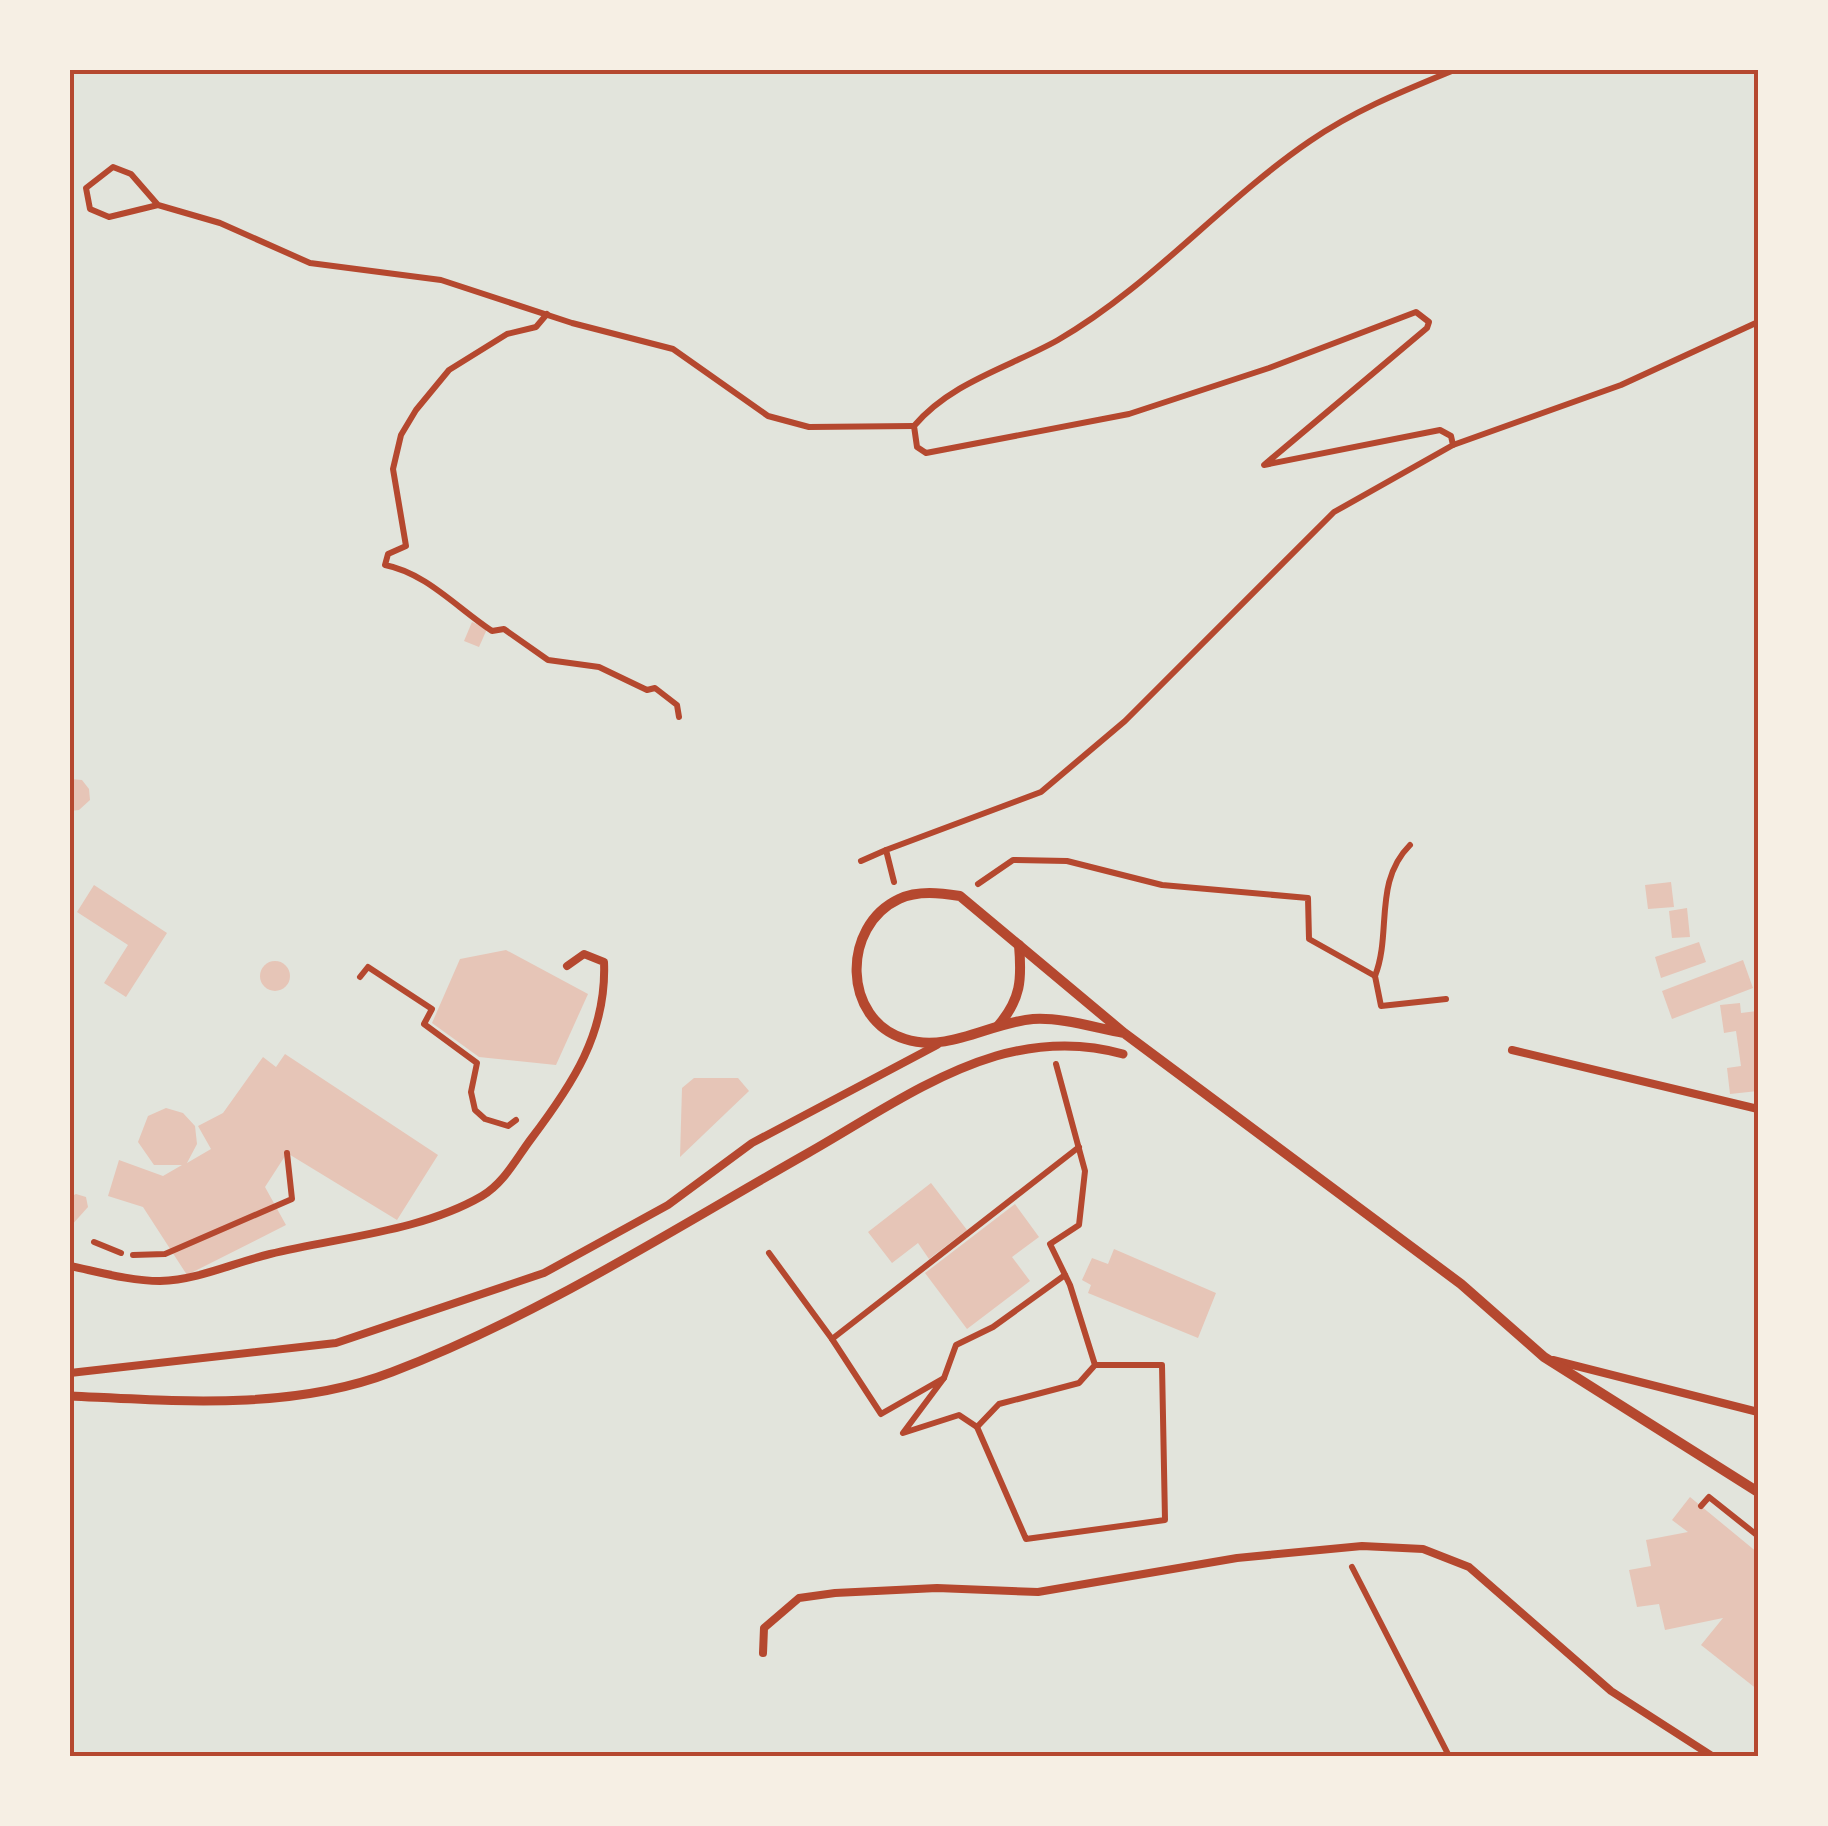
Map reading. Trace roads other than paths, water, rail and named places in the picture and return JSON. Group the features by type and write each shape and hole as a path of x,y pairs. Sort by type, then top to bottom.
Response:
{"street":[{"path":"1124,1033 1036,1019 937,1045 889,1032 869,1012 858,993 854,960 877,918 899,899 934,892 960,896 1124,1033 1379,1219 1544,1357 1758,1492"},
{"path":"998,1026 1013,1009 1022,986 1019,946"},
{"path":"70,1396 220,1402 344,1386 390,1373 632,1256 937,1080 996,1056 1048,1046 1092,1046 1123,1054"}],"lane":[{"path":"70,1266 158,1281 194,1277 328,1240 419,1222 484,1194 503,1178 556,1110 585,1063 597,1021 604,962 584,954 566,966"},
{"path":"70,1373 336,1342 544,1274 668,1204 752,1143 937,1045"},
{"path":"1512,1050 1758,1109"},
{"path":"1544,1357 1758,1412"},
{"path":"763,1653 764,1628 799,1598 937,1588 1038,1592 1200,1564 1342,1548 1423,1549 1470,1567 1611,1691 1712,1756"}]}
